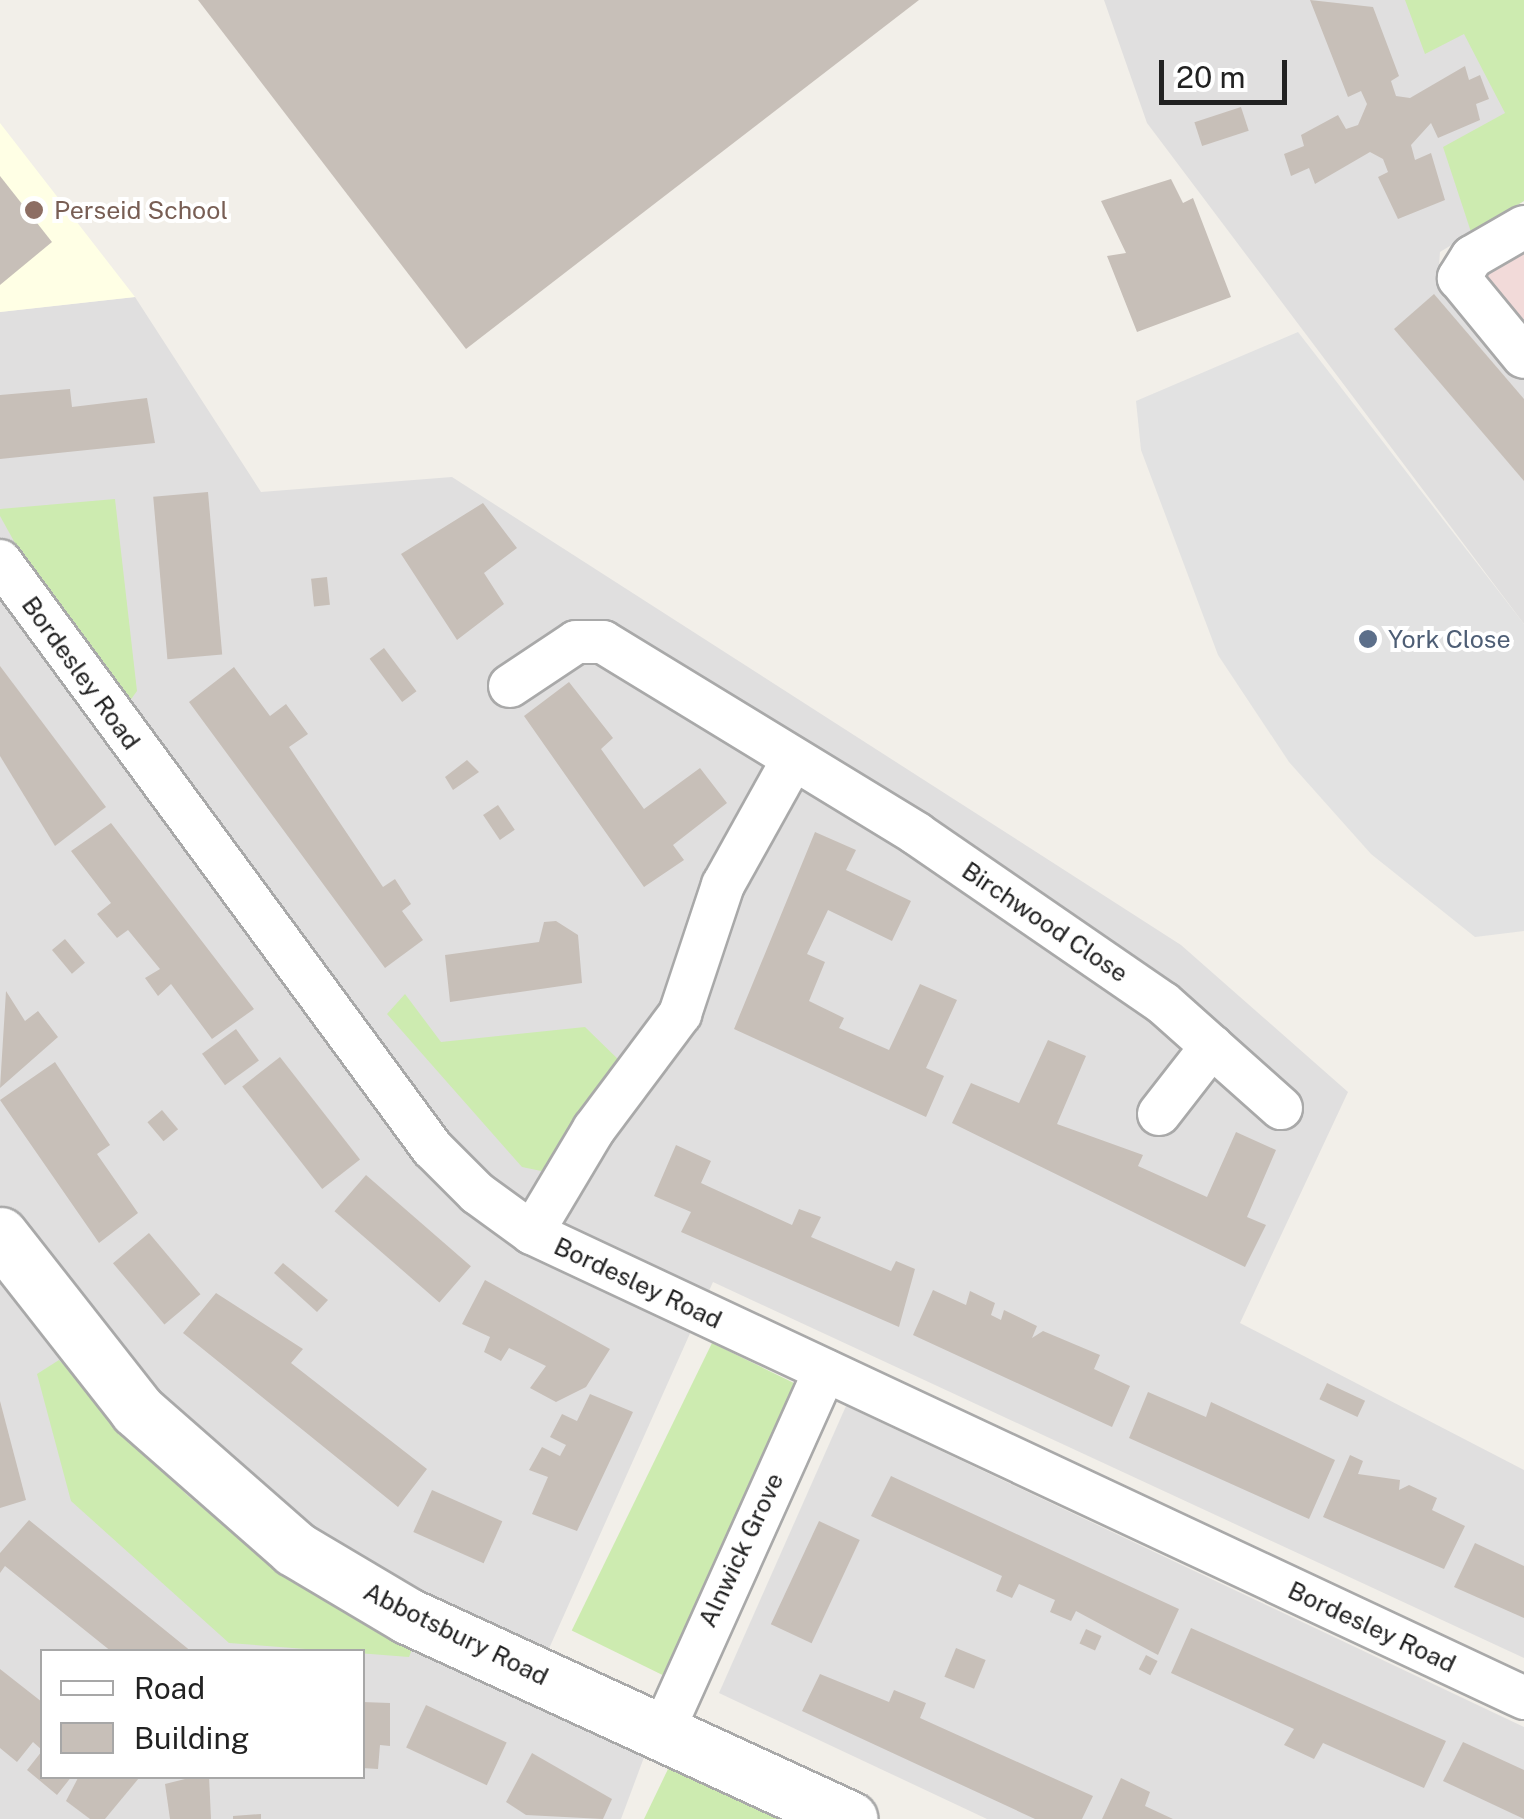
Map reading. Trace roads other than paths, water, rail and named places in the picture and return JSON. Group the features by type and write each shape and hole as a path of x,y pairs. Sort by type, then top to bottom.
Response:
{"street":[{"path":"1524,227 1472,257 1459,278 1524,357"},
{"name":"Bordesley Road","path":"0,560 432,1148 532,1232 1524,1698"},
{"name":"Birchwood Close","path":"510,686 576,642 603,642 793,759 1131,980 1281,1108"},
{"path":"532,1232 594,1129 680,1014 723,885 793,759"},
{"path":"1159,1114 1212,1046"},
{"name":"Abbotsbury Road","path":"0,1234 137,1410 295,1549 408,1616 850,1819"},
{"name":"Alnwick Grove","path":"662,1731 825,1371"}],"place":[{"name":"Perseid School","path":"34,210"},
{"name":"York Close","path":"1368,639"}]}
